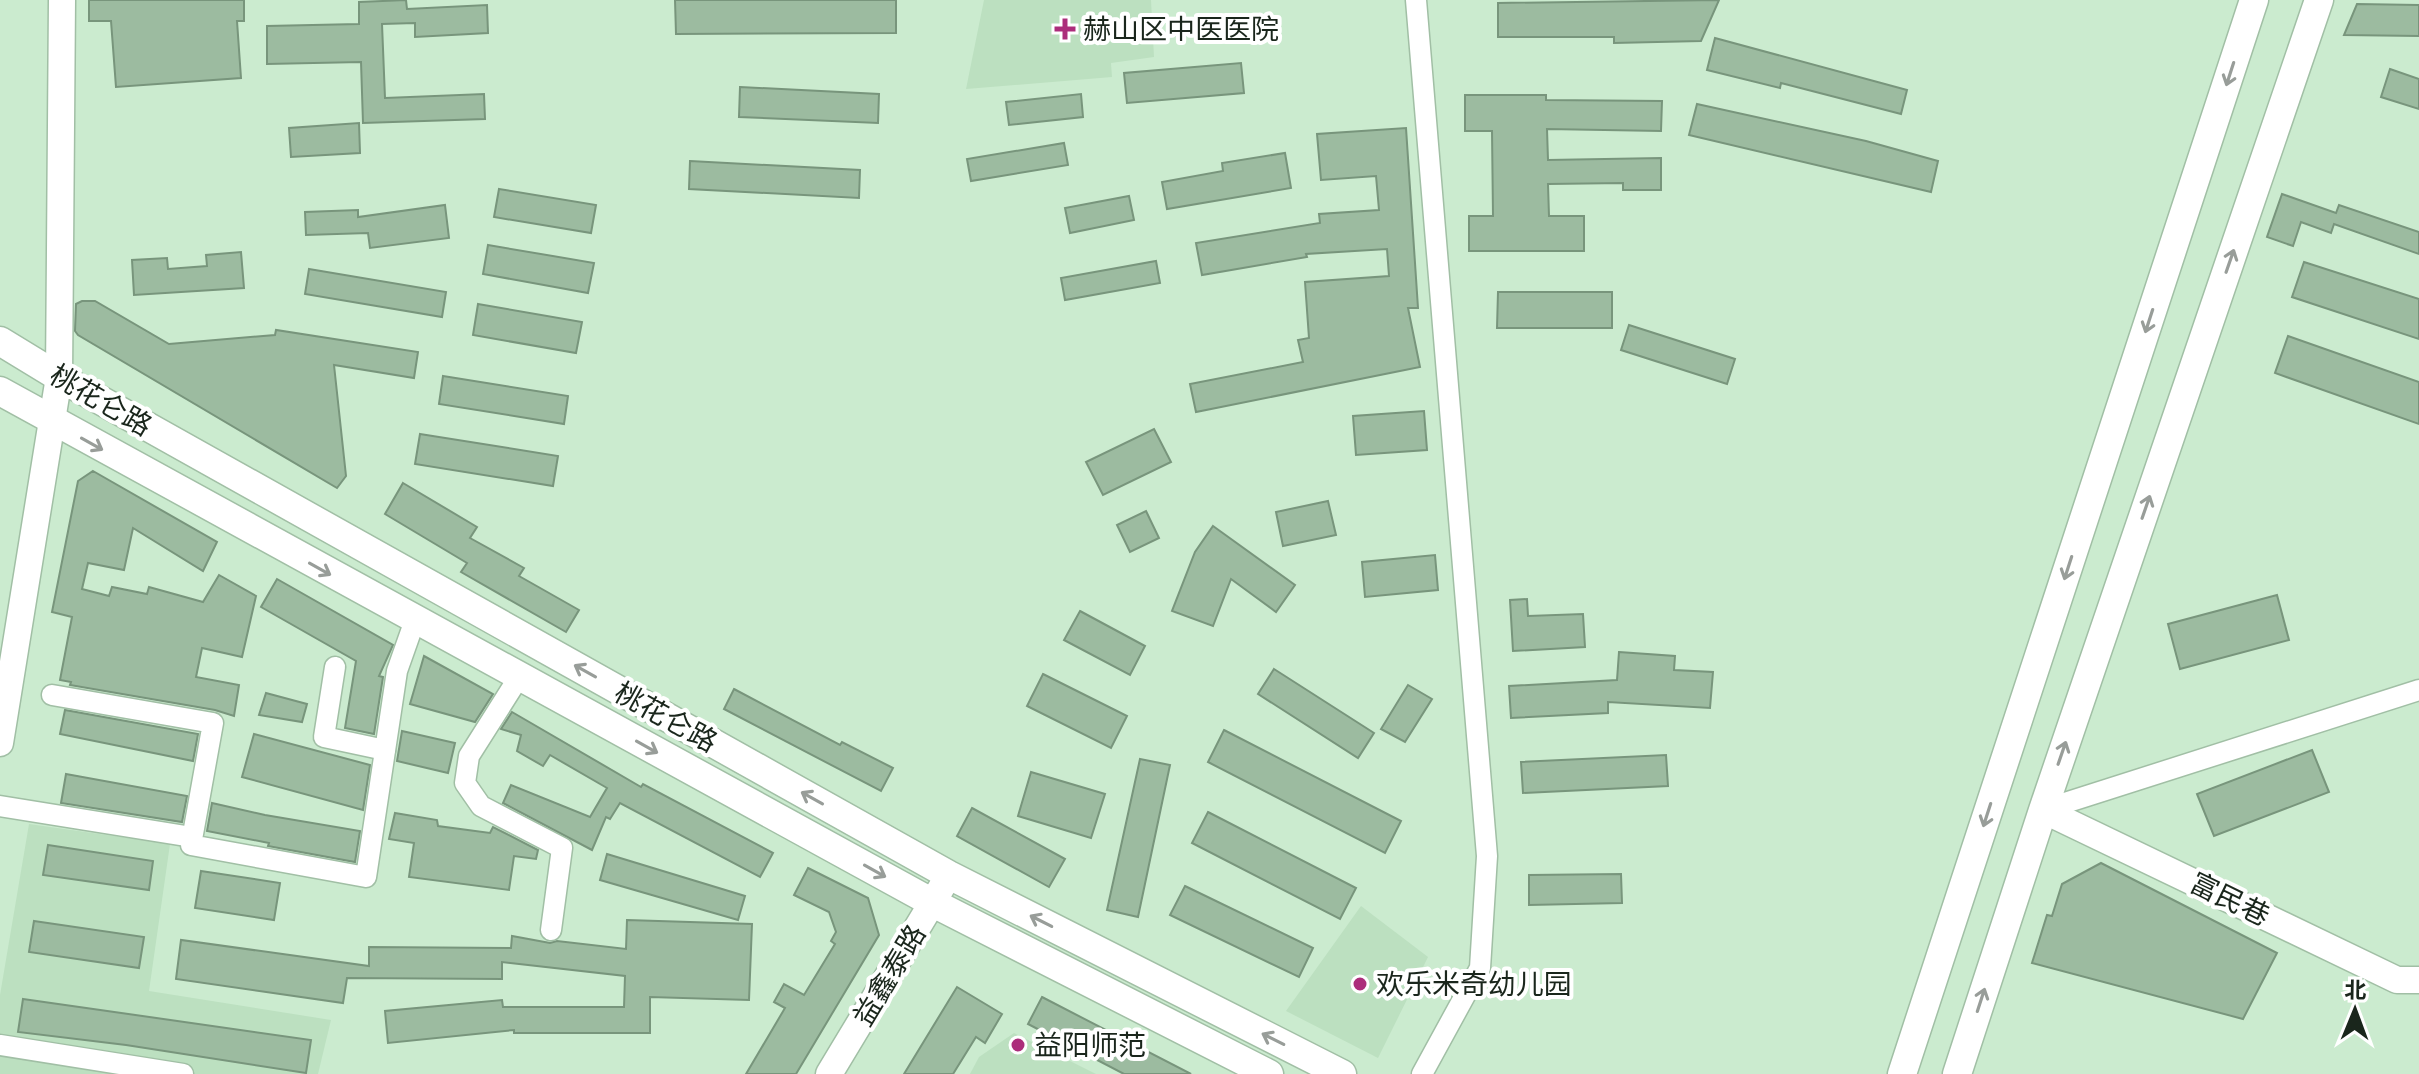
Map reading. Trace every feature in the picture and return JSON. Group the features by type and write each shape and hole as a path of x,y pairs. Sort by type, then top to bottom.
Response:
{"main road":[{"path":"1902,1074 2254,0"},
{"path":"1957,1074 2043,810 2319,0"},
{"name":"桃花仑路","path":"0,341 59,377 949,875 1342,1074"},
{"name":"桃花仑路","path":"0,391 933,903 1269,1074"}],"street":[{"path":"0,743 59,377 62,0"},
{"path":"1416,0 1487,856 1480,968 1422,1074"},
{"path":"52,695 213,723 191,845 366,877 397,671 415,620"},
{"path":"335,667 324,737 385,750"},
{"path":"519,677 469,756 465,783 481,806 562,848 551,930"},
{"path":"2043,810 2419,690"},
{"path":"0,806 192,837"},
{"name":"富民巷","path":"2043,810 2397,980 2419,980"},
{"name":"益鑫泰路","path":"829,1074 949,875"},
{"path":"0,1045 135,1071 183,1074"}],"shaded area":[{"name":"赫山区中医医院","path":"984,0 1151,0 1154,57 1111,63 1112,77 966,89"},
{"path":"29,824 170,844 149,991 331,1020 318,1074 0,1074 0,995"},
{"name":"欢乐米奇幼儿园","path":"1361,906 1428,957 1378,1058 1286,1011"},
{"name":"益阳师范","path":"1014,1033 1096,1074 970,1074 979,1057"}],"building":[{"path":"89,0 244,0 244,21 237,21 241,78 116,87 111,21 89,21"},
{"path":"406,0 407,9 487,5 488,33 415,37 415,23 382,24 385,98 484,94 485,119 363,123 361,62 267,64 267,26 359,24 359,2"},
{"path":"675,0 896,0 896,33 676,34"},
{"path":"1719,0 1701,41 1614,43 1614,37 1498,37 1498,3"},
{"path":"2357,4 2419,5 2419,36 2344,35"},
{"path":"1715,38 1907,90 1901,114 1781,83 1780,88 1707,70"},
{"path":"1241,63 1244,93 1127,103 1124,73"},
{"path":"2390,69 2419,79 2419,109 2381,97"},
{"path":"740,87 879,94 878,123 739,117"},
{"path":"1081,94 1083,117 1009,125 1006,102"},
{"path":"1465,95 1546,95 1546,100 1662,101 1661,131 1547,129 1548,160 1661,158 1661,190 1623,190 1623,183 1548,184 1549,216 1584,216 1584,251 1469,251 1469,216 1493,216 1492,131 1465,131"},
{"path":"1697,104 1866,141 1938,161 1931,192 1689,135"},
{"path":"359,123 360,153 291,157 289,128"},
{"path":"1406,128 1418,308 1408,308 1420,367 1196,412 1190,384 1303,362 1298,340 1309,338 1305,282 1389,276 1387,249 1306,254 1307,257 1202,275 1196,243 1320,223 1319,214 1379,210 1376,176 1321,180 1317,134"},
{"path":"1064,143 1068,165 971,181 967,159"},
{"path":"1285,153 1291,188 1167,209 1162,182 1223,171 1222,163"},
{"path":"690,161 860,170 859,198 689,189"},
{"path":"499,189 596,205 591,233 494,217"},
{"path":"2282,194 2336,213 2339,205 2419,232 2419,254 2334,224 2331,233 2301,222 2293,246 2267,237"},
{"path":"1129,196 1134,220 1070,233 1065,208"},
{"path":"445,205 449,238 370,248 368,233 306,235 305,212 358,210 358,217"},
{"path":"488,245 594,263 588,293 483,274"},
{"path":"241,252 244,288 134,295 132,260 167,258 168,269 207,266 206,255"},
{"path":"1156,261 1160,283 1065,300 1061,278"},
{"path":"2304,262 2419,299 2419,339 2292,297"},
{"path":"309,269 446,292 442,317 305,294"},
{"path":"1498,292 1612,292 1612,328 1497,328"},
{"path":"95,301 169,344 275,335 276,330 418,352 414,378 334,365 346,476 337,488 78,335 75,331 76,304"},
{"path":"478,304 582,322 576,353 473,335"},
{"path":"1629,325 1735,359 1727,384 1621,350"},
{"path":"2288,336 2419,382 2419,424 2275,373"},
{"path":"443,376 568,396 564,424 439,404"},
{"path":"1424,411 1427,450 1356,455 1353,416"},
{"path":"1154,429 1171,462 1103,495 1086,462"},
{"path":"420,434 558,456 553,486 415,464"},
{"path":"93,471 217,542 203,571 133,528 124,570 88,563 82,589 109,596 112,587 147,594 149,587 203,602 219,575 256,596 242,657 202,648 196,677 239,685 234,716 70,685 71,682 60,680 72,617 52,612 78,481"},
{"path":"403,483 477,527 470,538 524,568 519,576 579,610 566,632 461,572 467,563 385,514"},
{"path":"1328,501 1336,535 1283,546 1276,512"},
{"path":"1146,511 1159,538 1130,552 1117,525"},
{"path":"1213,526 1295,585 1276,612 1231,579 1213,626 1172,611 1195,552"},
{"path":"1435,555 1438,590 1365,597 1362,562"},
{"path":"277,579 393,645 379,676 383,677 374,734 345,728 356,661 261,607"},
{"path":"2277,595 2289,640 2180,669 2168,624"},
{"path":"1527,599 1528,616 1583,614 1585,647 1513,651 1510,600"},
{"path":"1080,611 1145,646 1130,675 1064,640"},
{"path":"1619,652 1675,656 1674,670 1713,672 1710,708 1608,702 1608,713 1511,718 1509,686 1617,680"},
{"path":"424,656 493,694 475,722 410,704"},
{"path":"1274,669 1374,733 1358,758 1258,694"},
{"path":"1043,674 1127,716 1111,748 1027,706"},
{"path":"1408,685 1432,699 1405,742 1381,729"},
{"path":"734,689 840,745 842,742 893,768 881,791 724,709"},
{"path":"266,693 307,704 302,722 259,715"},
{"path":"65,710 198,734 193,761 60,734"},
{"path":"512,712 641,787 643,784 773,853 760,877 620,803 610,819 606,817 592,850 503,803 511,785 590,817 607,788 550,755 543,766 517,751 521,735 501,729"},
{"path":"1224,730 1401,821 1385,853 1208,762"},
{"path":"402,731 455,743 448,773 397,761"},
{"path":"254,734 370,765 363,810 242,777"},
{"path":"2312,750 2329,792 2214,836 2197,794"},
{"path":"1666,755 1668,786 1523,793 1521,762"},
{"path":"1140,759 1170,765 1138,917 1107,910"},
{"path":"1031,772 1105,794 1091,838 1018,816"},
{"path":"66,774 187,796 182,822 61,803"},
{"path":"212,803 360,831 355,862 207,831"},
{"path":"972,808 1065,859 1049,887 957,836"},
{"path":"1208,812 1356,888 1340,919 1192,843"},
{"path":"395,813 437,820 438,826 490,833 493,827 538,850 536,859 514,856 509,890 409,877 414,843 389,839"},
{"path":"48,845 153,861 149,890 43,875"},
{"path":"607,854 745,896 738,920 600,880"},
{"path":"2101,863 2277,953 2243,1019 2032,963 2047,915 2052,916 2062,884"},
{"path":"808,868 868,898 879,935 796,1074 746,1074 785,1008 774,1002 784,984 804,995 835,944 831,941 836,932 829,912 794,895"},
{"path":"201,871 280,883 274,920 195,908"},
{"path":"1621,874 1622,903 1529,905 1529,875"},
{"path":"1185,886 1313,948 1299,977 1170,915"},
{"path":"627,920 752,924 749,1000 650,997 650,1033 514,1033 514,1030 388,1043 385,1011 502,1000 503,1007 624,1007 625,976 502,962 502,979 347,978 343,1003 176,979 181,940 369,966 369,947 511,948 512,936 550,943 557,941 626,949"},
{"path":"34,921 144,937 139,968 29,952"},
{"path":"957,987 1002,1014 985,1043 976,1037 953,1074 904,1074"},
{"path":"1042,997 1191,1074 1124,1074 1028,1024"},
{"path":"23,999 311,1040 306,1073 18,1032"}],"place":[{"name":"赫山区中医医院","path":"1065,29"},
{"name":"欢乐米奇幼儿园","path":"1360,984"},
{"name":"益阳师范","path":"1018,1045"}]}
